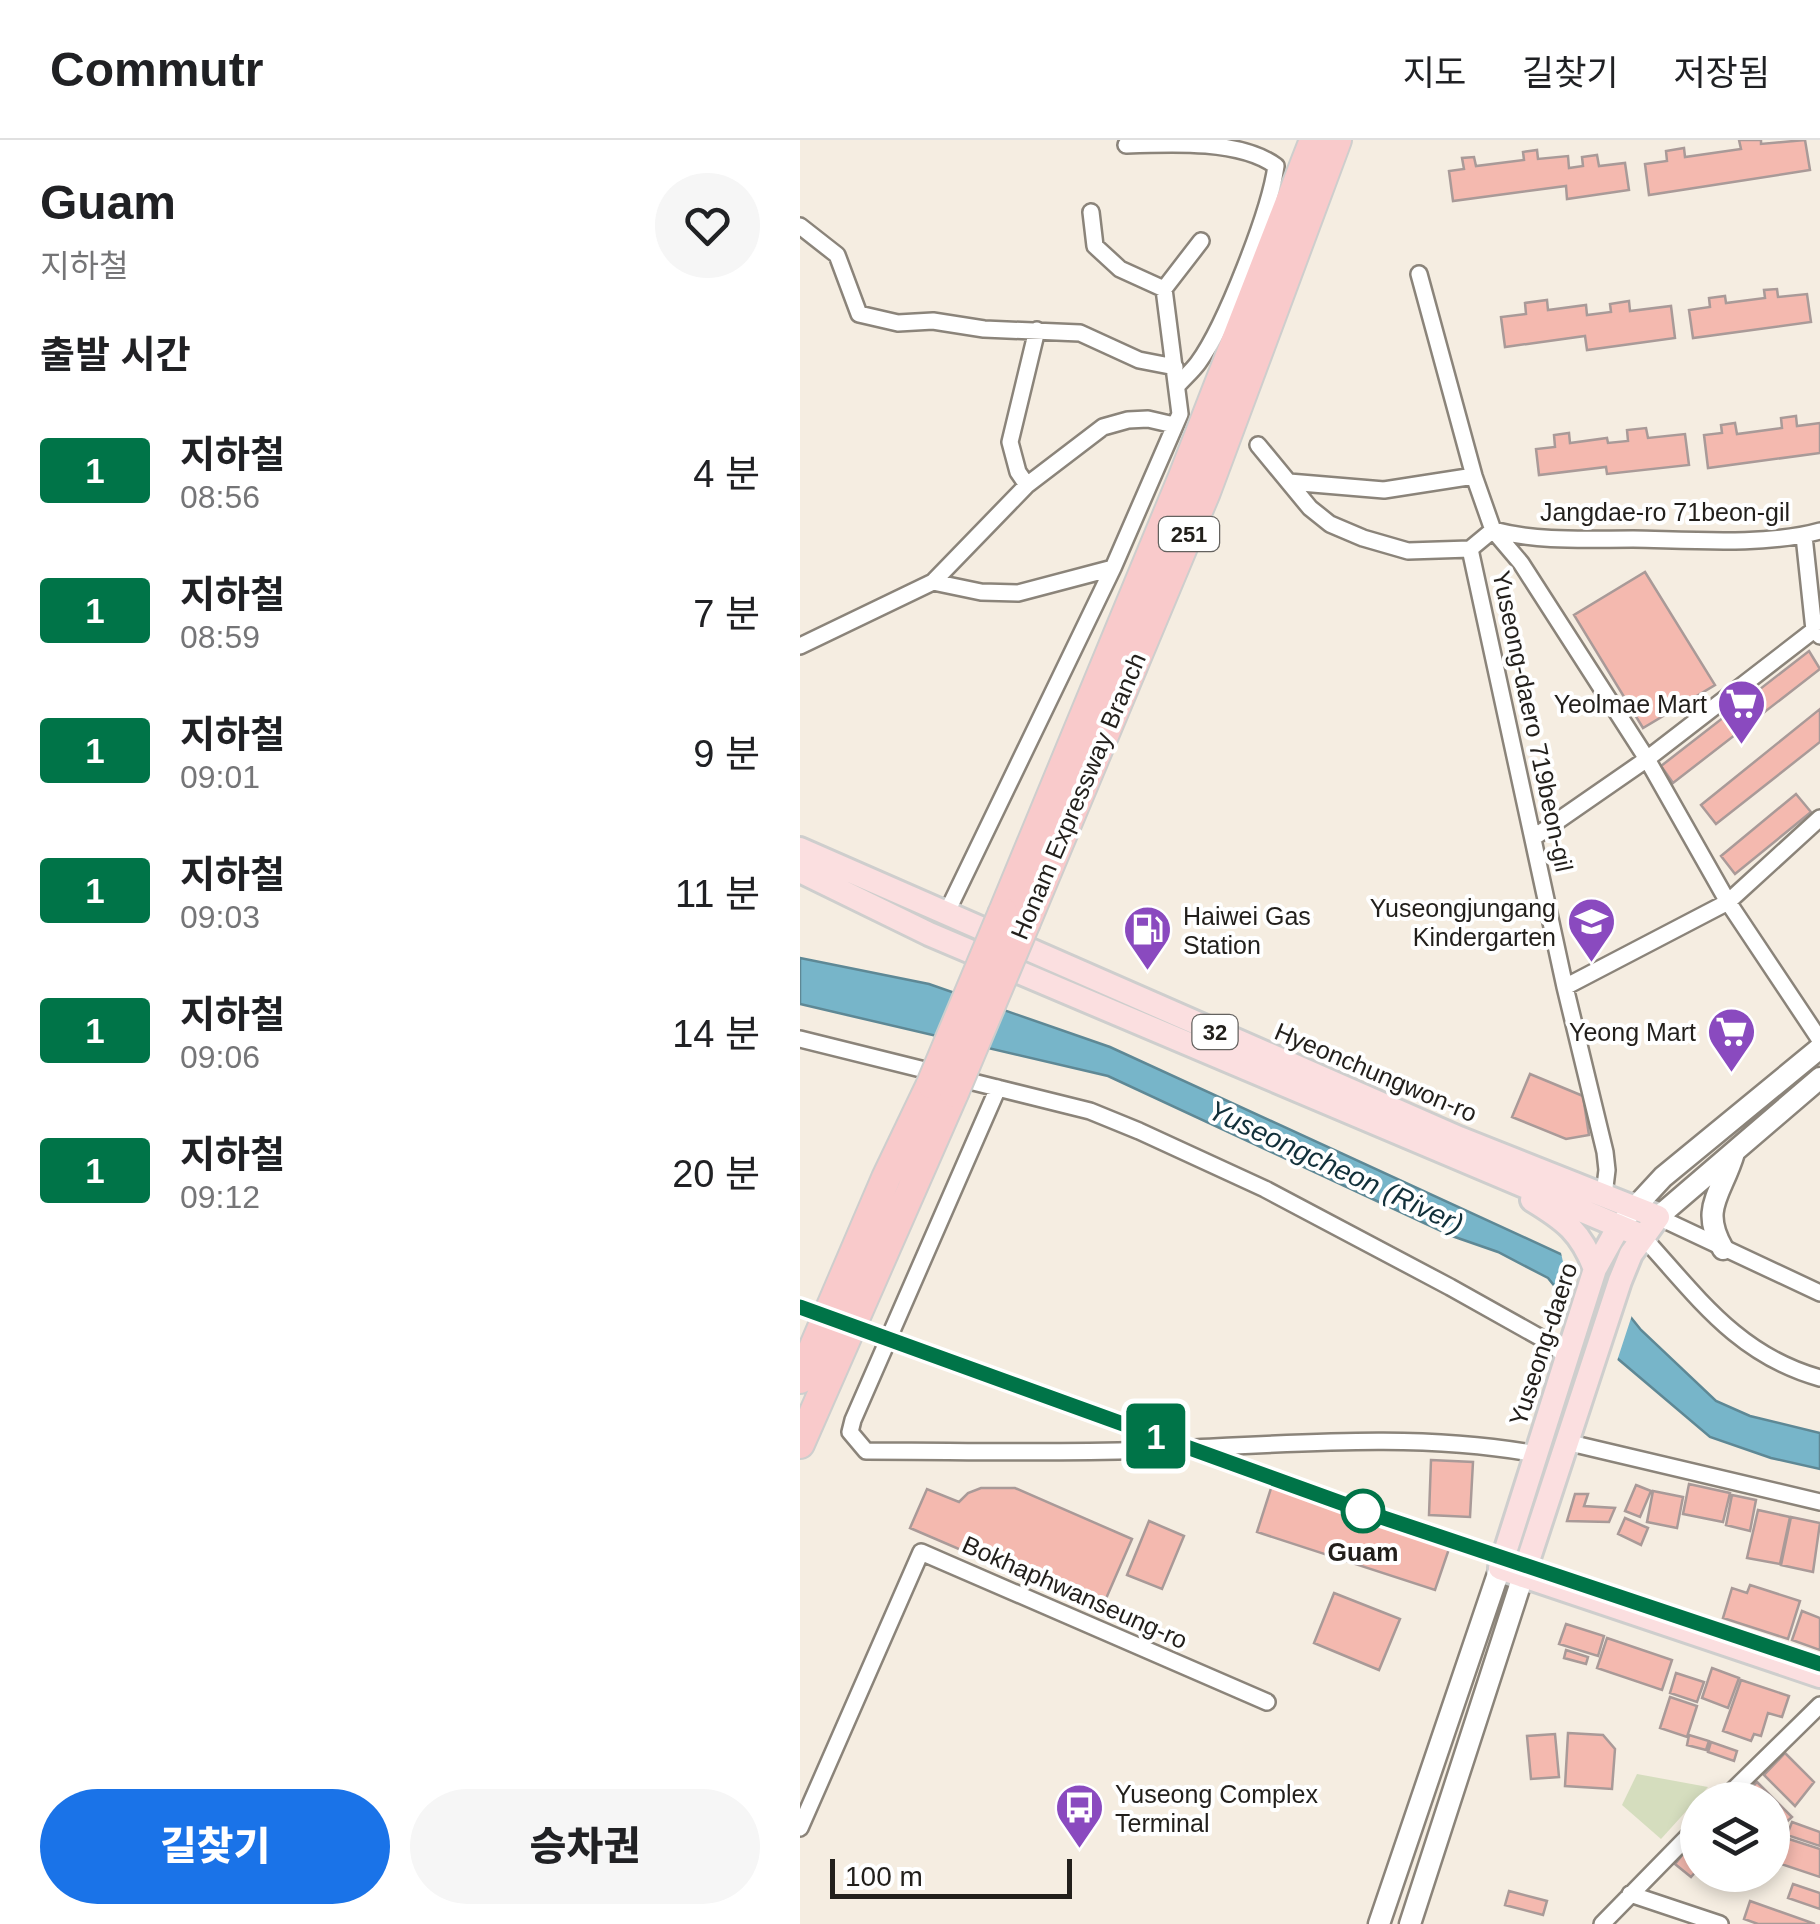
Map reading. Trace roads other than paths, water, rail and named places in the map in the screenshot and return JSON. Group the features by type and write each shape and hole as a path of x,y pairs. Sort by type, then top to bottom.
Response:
{"highway":[{"name":"Honam Expressway Branch","path":"1014,917 1314,140"},
{"name":"Honam Expressway Branch","path":"800,1444 1014,917 1206,492 1337,140"},
{"path":"1323,180 1348,140"},
{"name":"Honam Expressway Branch","path":"800,1379 886,1178 942,1088"}],"main road":[{"name":"Hyeonchungwon-ro","path":"800,850 1459,1138 1604,1196 1627,1217 1658,1217"},
{"name":"Hyeonchungwon-ro","path":"800,871 929,934 1452,1154"},
{"path":"1452,1154 1627,1217 1642,1236"},
{"path":"1452,1154 1525,1195 1574,1229 1586,1245 1595,1269"},
{"name":"Yuseong-daero","path":"1500,1568 1595,1269 1627,1217"},
{"path":"1523,1576 1620,1281 1642,1236 1658,1217"},
{"path":"1500,1568 1820,1676"}],"street":[{"path":"1126,145 1224,140 1266,155 1276,166 1272,193 1218,328 1198,362 1177,386"},
{"path":"1091,212 1095,246 1120,269 1164,289"},
{"path":"800,226 838,255 859,314 873,320 1080,333 1139,360 1175,368"},
{"path":"946,914 1182,419 1164,289 1201,241"},
{"path":"1419,274 1474,476 1493,530 1520,563 1647,759 1728,902 1820,1040"},
{"path":"1027,485 1018,472 1010,442 1037,330"},
{"path":"800,646 933,582 1027,485 1103,427 1128,420 1182,419"},
{"path":"1258,445 1320,516 1363,538 1408,551 1470,549 1493,530"},
{"path":"1290,482 1384,490 1474,476"},
{"name":"Jangdae-ro 71beon-gil","path":"1493,530 1524,538 1708,541 1812,534"},
{"path":"1532,838 1647,759 1817,633 1812,534"},
{"name":"Yuseong-daero 719beon-gil","path":"1470,549 1565,988 1605,1152 1604,1196"},
{"path":"933,582 981,592 1018,593 1114,568"},
{"path":"1565,988 1728,902 1820,818"},
{"path":"800,1038 1090,1110 1247,1181 1568,1353"},
{"name":"Yuseong-daero","path":"1627,1217 1663,1177 1820,1048"},
{"path":"1820,1078 1658,1217 1820,1293"},
{"path":"998,1088 853,1420 850,1432 866,1452 1168,1450 1355,1442 1485,1447 1536,1454"},
{"path":"1723,1248 1713,1232 1710,1215 1734,1153"},
{"path":"1642,1236 1710,1312 1764,1357 1820,1378"},
{"path":"1566,1442 1820,1502"},
{"name":"Bokhaphwanseung-ro","path":"800,1828 921,1552 1267,1702"},
{"name":"Yuseong-daero","path":"1379,1924 1500,1568"},
{"path":"1410,1924 1523,1576"},
{"path":"1741,1782 1820,1705"},
{"path":"1602,1924 1680,1844"},
{"path":"1630,1894 1720,1924"}],"water":[{"name":"Yuseongcheon (River)","path":"800,958 929,984 1110,1047 1565,1256 1612,1294 1641,1330 1716,1401 1750,1416 1820,1433 1820,1469 1771,1458 1710,1437 1604,1347 1548,1278 1498,1252 1452,1236 1108,1076 800,1004"}],"metro line":[{"name":"1","path":"800,1307 1369,1513 1820,1664"}],"place":[{"name":"Yeolmae Mart","path":"1742,746"},
{"name":"Yuseongjungang Kindergarten","path":"1591,964"},
{"name":"Haiwei Gas Station","path":"1148,972"},
{"name":"Yeong Mart","path":"1731,1074"},
{"name":"Guam","path":"1363,1511"},
{"name":"Yuseong Complex Terminal","path":"1080,1850"}]}
